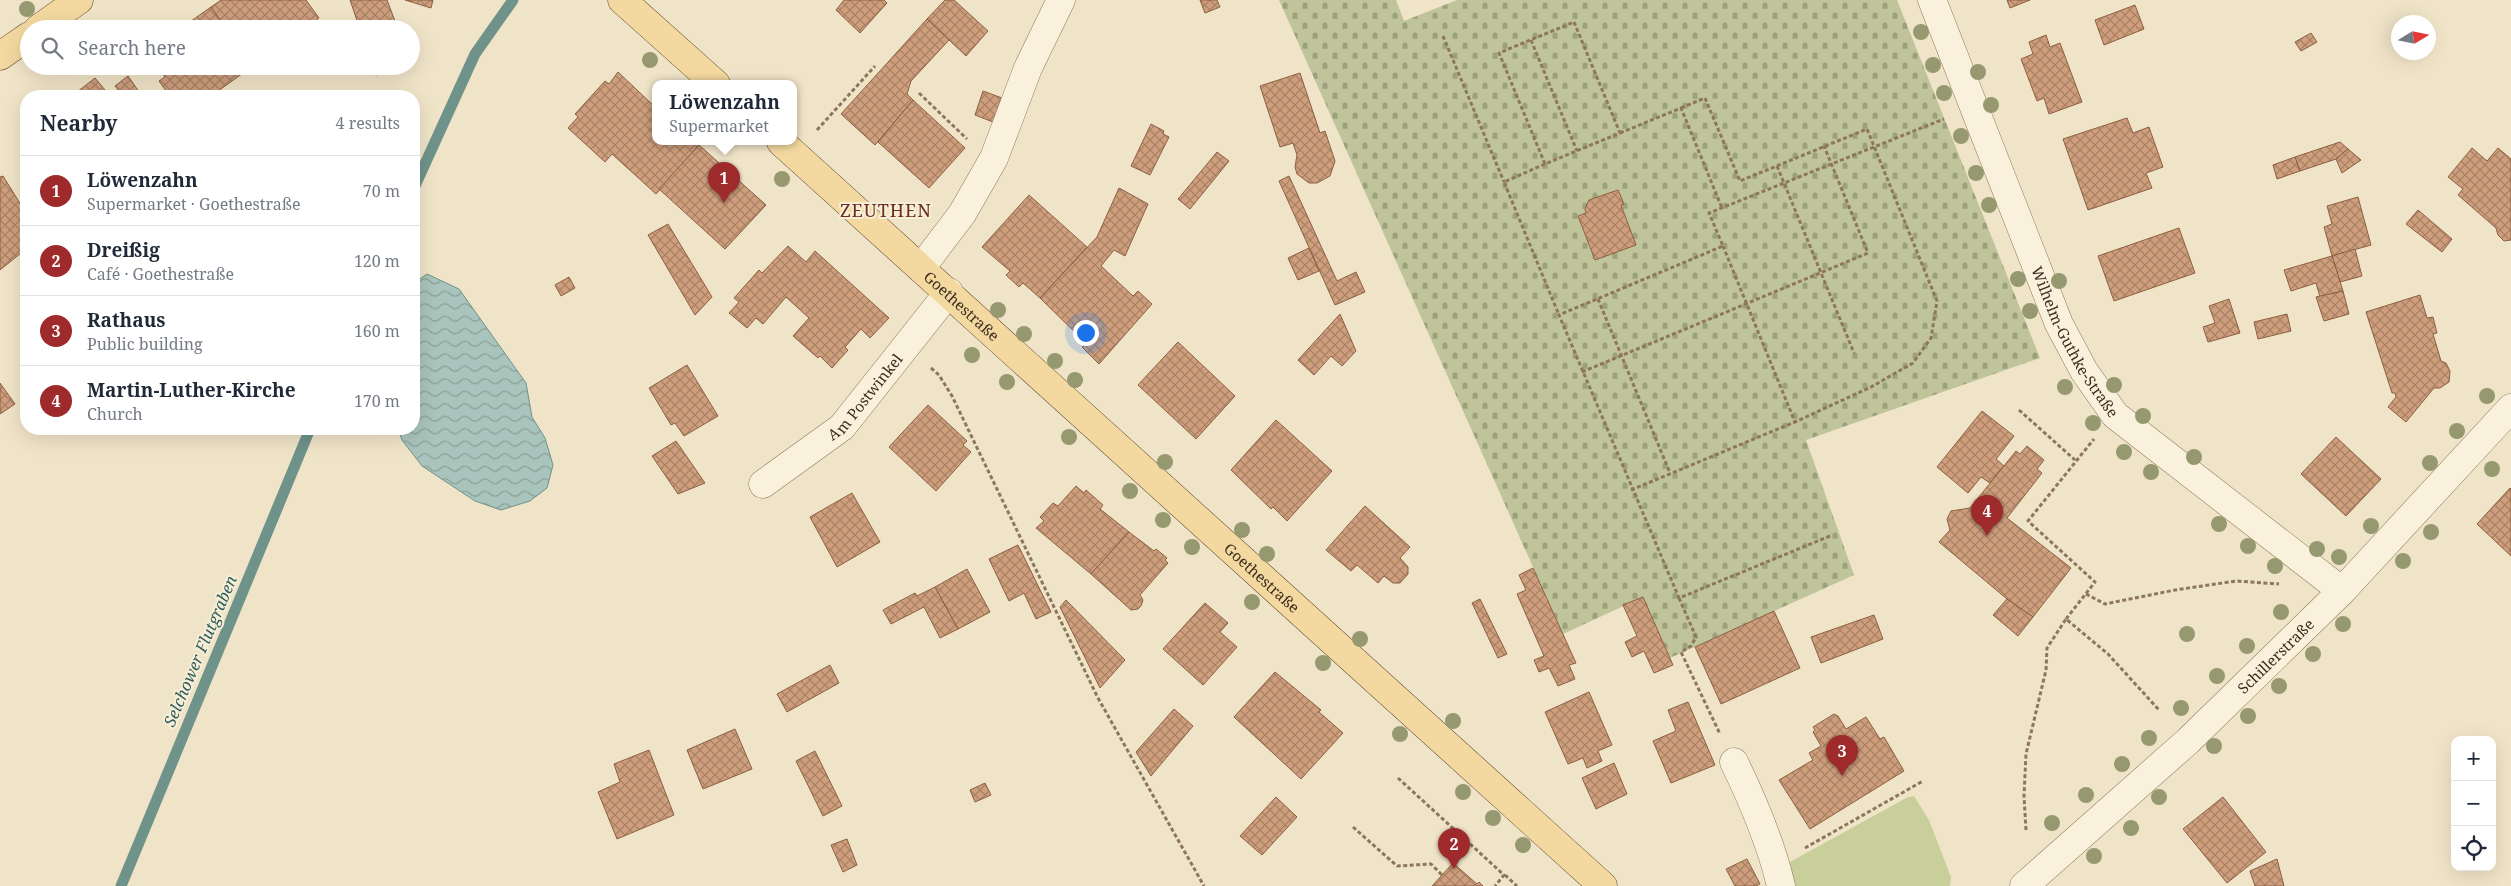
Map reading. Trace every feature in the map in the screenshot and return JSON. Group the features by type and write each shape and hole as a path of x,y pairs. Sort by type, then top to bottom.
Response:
{"main road":[{"path":"51,20 79,0"},
{"path":"622,0 712,80"},
{"path":"0,56 20,42"},
{"name":"Goethestraße","path":"783,145 949,292 1603,886"}],"street":[{"name":"Goethestraße","path":"921,268 962,214 994,158 1028,68 1061,0"},
{"name":"Wilhelm-Guthke-Straße","path":"1932,0 2059,324 2084,372 2115,414 2342,591"},
{"name":"Am Postwinkel","path":"763,484 842,427 949,292"},
{"name":"Schillerstraße","path":"2024,886 2188,741 2342,591 2511,408"},
{"path":"1734,762 1751,797 1779,875"}],"path":[{"path":"1545,164 1499,53 1574,22 1620,133"},
{"path":"1443,36 1631,490 1696,637 1691,646 1681,652 1734,762"},
{"path":"1531,40 1577,151"},
{"path":"813,134 875,66"},
{"path":"919,93 972,144"},
{"path":"1504,182 1705,98 1740,181 1867,129 1937,301 1931,338 1913,363 1871,387 1795,422 1631,490"},
{"path":"1681,108 1722,208"},
{"path":"1795,422 1709,213 1831,162 1944,119"},
{"path":"1582,372 1868,253 1824,146"},
{"path":"1777,166 1854,353"},
{"path":"1559,314 1723,246"},
{"path":"1598,298 1670,474"},
{"path":"905,348 939,375 952,396 1098,698 1204,886"},
{"path":"2019,410 2075,460"},
{"path":"2026,830 2024,796 2026,754 2046,670 2047,648 2066,619 2095,582 2028,521 2096,436"},
{"path":"1678,598 1830,536"},
{"path":"2086,594 2105,604 2175,590 2236,581 2285,585"},
{"path":"2066,619 2108,654 2159,710"},
{"path":"1398,778 1517,886"},
{"path":"1779,875 1923,781"},
{"path":"1353,827 1397,866 1431,864 1442,875"},
{"path":"1494,886 1504,874"}],"green space":[{"path":"1279,0 1396,0 1404,21 1457,0 1897,0 2040,358 1806,440 1854,575 1670,658 1643,597 1563,634"},
{"path":"1914,796 1929,820 1951,877 1950,886 1790,886 1788,863 1908,797"}],"water":[{"path":"427,274 459,289 526,383 532,417 545,438 553,465 547,488 530,501 501,510 475,501 422,466 402,440 400,435 420,435 420,279"}],"building":[{"path":"221,0 306,0 319,18 316,20 220,20 211,7"},
{"path":"350,0 387,0 395,20 357,20"},
{"path":"405,0 433,0 431,8"},
{"path":"844,0 884,0 887,3 860,33 836,10"},
{"path":"945,0 954,0 988,31 966,56 927,19"},
{"path":"1200,0 1217,0 1220,7 1205,13"},
{"path":"2007,0 2030,0 2010,8"},
{"path":"2135,5 2144,29 2104,45 2095,20"},
{"path":"211,7 220,20 193,20"},
{"path":"927,19 949,40 911,81 907,94 913,100 875,145 841,114"},
{"path":"2311,33 2317,42 2301,51 2295,42"},
{"path":"2046,35 2050,47 2060,43 2082,102 2049,114 2044,98 2037,101 2021,59 2033,54 2029,42"},
{"path":"618,72 652,104 652,145 699,145 656,194 612,154 605,162 568,128 578,117 575,114 605,81 609,84"},
{"path":"1300,73 1320,133 1325,131 1335,161 1330,176 1317,183 1309,183 1297,174 1295,167 1297,155 1293,143 1280,147 1260,86"},
{"path":"164,75 240,75 219,90 165,90 159,81 165,77"},
{"path":"128,76 138,90 118,90 115,86"},
{"path":"95,78 105,90 80,90"},
{"path":"983,91 1002,98 993,122 975,115"},
{"path":"913,100 965,148 929,188 878,142"},
{"path":"2127,118 2133,133 2149,127 2163,167 2146,173 2152,188 2088,210 2063,139"},
{"path":"1151,124 1164,131 1163,134 1169,137 1150,175 1131,166"},
{"path":"2340,142 2348,149 2336,159 2300,171 2295,157"},
{"path":"699,145 766,205 725,249 659,189"},
{"path":"2472,148 2487,161 2498,148 2511,159 2511,240 2504,241 2498,235 2496,228 2458,195 2463,189 2448,177"},
{"path":"2348,149 2361,160 2342,173 2336,159"},
{"path":"1217,152 1229,161 1190,209 1178,199"},
{"path":"2295,157 2300,171 2277,179 2273,165"},
{"path":"3,176 20,203 20,254 0,270 0,177"},
{"path":"1289,176 1337,281 1356,272 1365,292 1335,305 1279,181"},
{"path":"1119,188 1148,204 1125,256 1114,250 1101,266 1133,296 1138,291 1152,304 1099,364 1082,347 1086,343 1040,298 1097,237"},
{"path":"1618,190 1624,204 1621,205 1636,245 1595,260 1578,216 1586,213 1585,209 1589,200"},
{"path":"1029,195 1087,247 1040,298 1023,283 1019,287 1006,275 1010,271 982,247"},
{"path":"2358,197 2371,245 2332,256 2324,227 2332,224 2327,206"},
{"path":"2418,210 2452,239 2442,252 2406,224"},
{"path":"668,224 712,297 695,315 648,235"},
{"path":"2179,228 2195,273 2114,301 2098,256"},
{"path":"788,246 806,262 815,251 889,318 870,338 861,329 845,347 848,350 832,368 820,356 818,358 793,336 809,318 786,297 763,324 756,318 747,328 729,313 739,302 734,298 759,270 762,273"},
{"path":"1309,248 1319,271 1298,280 1288,258"},
{"path":"2355,249 2362,276 2340,282 2332,256"},
{"path":"2332,256 2343,291 2320,297 2316,283 2291,291 2284,270"},
{"path":"569,277 575,288 561,296 555,285"},
{"path":"2343,291 2349,314 2324,321 2316,297"},
{"path":"2420,295 2427,318 2433,317 2437,333 2433,334 2441,361 2446,363 2450,371 2449,382 2440,388 2434,388 2406,422 2388,407 2396,397 2395,393 2392,393 2366,312"},
{"path":"2229,299 2240,333 2208,342 2203,327 2215,323 2209,306"},
{"path":"1340,314 1356,351 1342,366 1331,356 1314,375 1298,360"},
{"path":"2287,314 2291,331 2258,339 2254,322"},
{"path":"1178,342 1235,396 1196,439 1138,385"},
{"path":"687,365 718,416 684,436 675,423 671,425 649,388"},
{"path":"0,383 15,404 0,414"},
{"path":"928,405 967,441 963,445 971,452 936,491 889,447"},
{"path":"1982,411 2014,436 1996,459 2004,466 1990,483 1981,477 1968,493 1937,467"},
{"path":"1276,420 1332,471 1287,521 1273,507 1271,509 1231,470"},
{"path":"2336,437 2381,479 2346,516 2301,474"},
{"path":"676,441 705,483 678,494 652,456"},
{"path":"2027,446 2044,460 2037,469 2042,473 2007,518 2071,568 2033,617 2007,599 1939,542 1950,530 1947,519 1951,511 1970,508 2016,451 2020,454"},
{"path":"1076,486 1084,493 1086,490 1103,505 1100,509 1129,532 1091,574 1036,528 1044,521 1040,517 1053,503 1058,506"},
{"path":"2511,489 2511,556 2477,524"},
{"path":"852,493 880,542 837,567 810,517"},
{"path":"1365,506 1410,547 1400,558 1408,567 1408,574 1400,583 1393,583 1384,576 1378,583 1357,565 1351,571 1326,550"},
{"path":"1129,532 1154,551 1156,549 1167,558 1165,560 1168,563 1140,595 1143,600 1141,606 1138,609 1131,610 1091,574"},
{"path":"1018,545 1051,612 1036,619 1024,593 1009,601 989,559"},
{"path":"1533,568 1576,663 1569,665 1575,679 1558,686 1549,668 1539,672 1534,660 1544,656 1517,594 1526,590 1519,575"},
{"path":"967,569 990,612 958,629 935,587"},
{"path":"935,587 958,629 940,638 924,607 891,624 883,610 915,593 917,596"},
{"path":"1643,597 1673,665 1654,673 1644,651 1632,657 1625,642 1637,636 1623,605"},
{"path":"1480,599 1507,654 1498,658 1472,603"},
{"path":"2007,599 2033,617 2018,636 1993,615"},
{"path":"1066,600 1125,660 1100,688 1060,607"},
{"path":"1205,603 1228,623 1220,632 1237,647 1203,685 1163,649"},
{"path":"1774,611 1800,668 1721,704 1695,647"},
{"path":"1874,615 1883,639 1821,663 1811,637"},
{"path":"830,665 839,683 787,712 777,694"},
{"path":"1275,672 1321,710 1319,712 1343,733 1301,779 1234,717"},
{"path":"1589,692 1612,745 1598,751 1602,761 1587,768 1583,758 1568,764 1545,712"},
{"path":"1688,702 1715,765 1671,783 1653,741 1676,731 1668,710"},
{"path":"1174,709 1193,726 1151,776 1136,752"},
{"path":"1834,714 1838,716 1846,729 1866,717 1880,739 1884,737 1904,771 1810,829 1779,780 1813,760 1809,753 1821,746 1813,732 1815,730 1813,727"},
{"path":"735,729 752,769 703,789 687,750"},
{"path":"649,750 674,815 617,839 598,792 620,782 614,764"},
{"path":"815,751 842,806 823,816 796,761"},
{"path":"1614,763 1627,794 1596,809 1582,778"},
{"path":"985,783 991,795 975,802 970,790"},
{"path":"1276,797 1297,817 1262,855 1240,836"},
{"path":"2223,797 2266,852 2227,883 2183,829"},
{"path":"847,839 857,865 843,872 831,845"},
{"path":"1747,859 1760,884 1756,886 1735,886 1726,869"},
{"path":"2277,859 2284,886 2255,886 2250,871"},
{"path":"1453,863 1477,884 1479,882 1483,886 1432,886"}],"waterway":[{"name":"Selchower Flutgraben","path":"420,175 475,54 513,0"},
{"name":"Selchower Flutgraben","path":"121,886 308,435"}],"place":[{"name":"Löwenzahn","path":"724,203"},
{"name":"Martin-Luther-Kirche","path":"1987,536"},
{"name":"Rathaus","path":"1842,776"},
{"name":"Dreißig","path":"1454,869"}],"district":[{"name":"ZEUTHEN","path":"886,210"}]}
